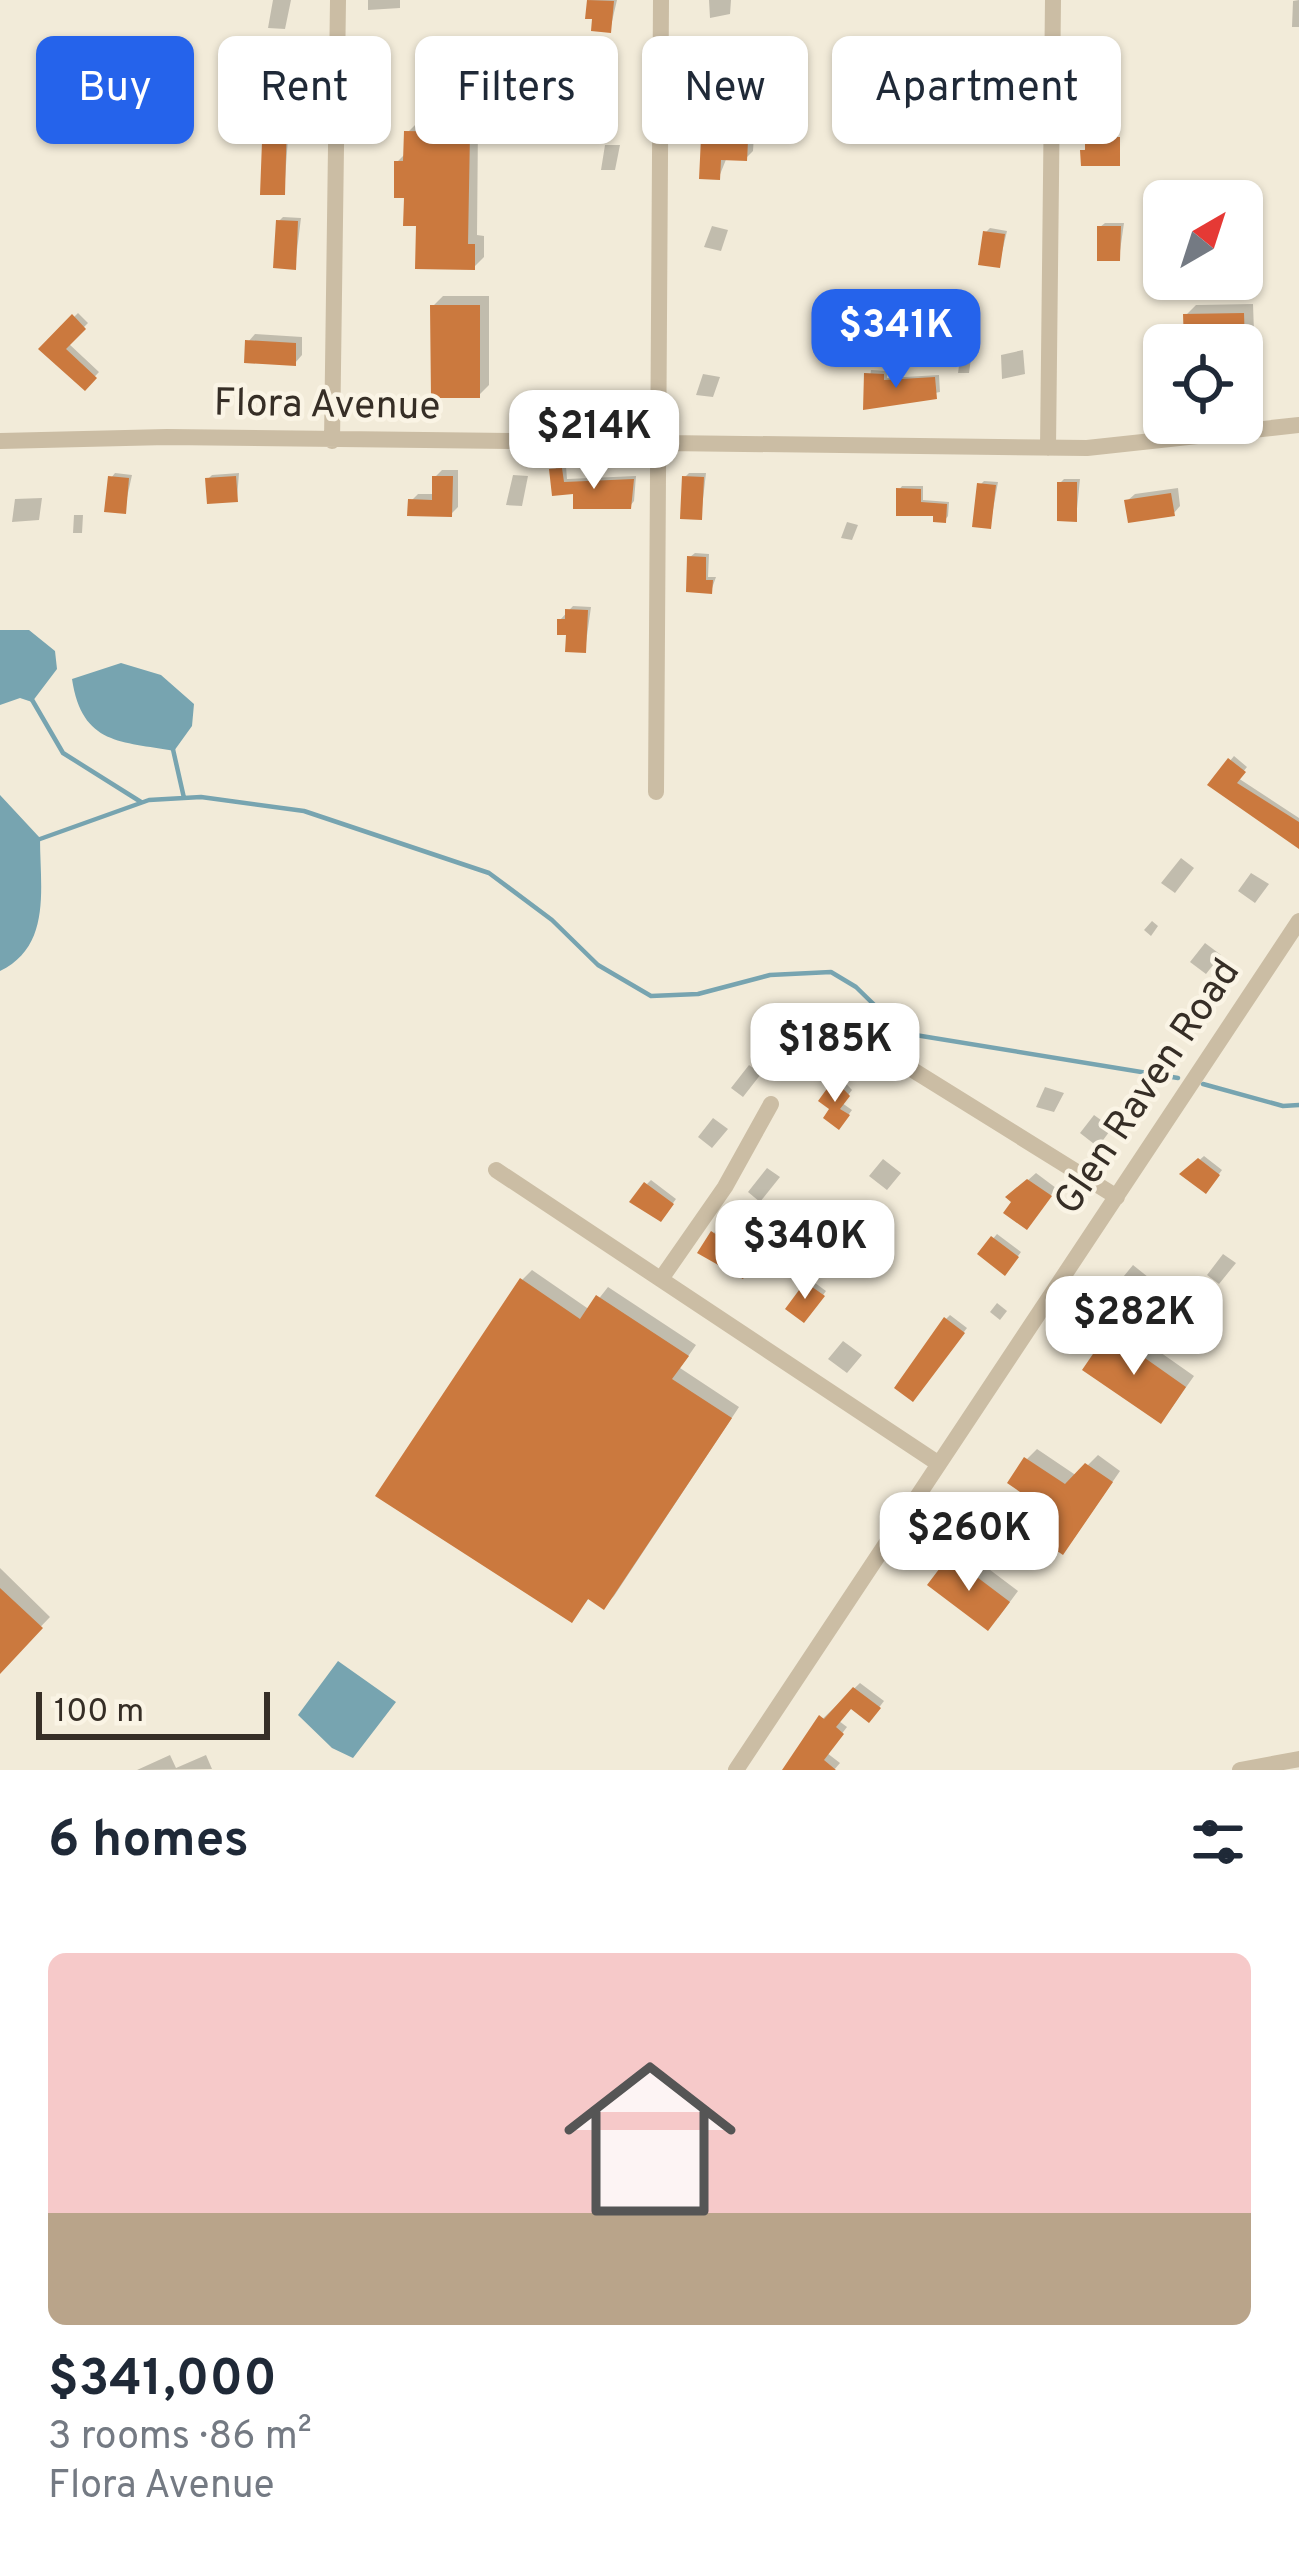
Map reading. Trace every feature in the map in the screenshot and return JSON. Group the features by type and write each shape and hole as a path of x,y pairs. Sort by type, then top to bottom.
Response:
{"street":[{"path":"332,441 338,0"},
{"path":"656,792 661,0"},
{"path":"1048,448 1053,0"},
{"name":"Flora Avenue","path":"0,441 1048,448 1193,440 1299,425"},
{"name":"Glen Raven Road","path":"736,1770 1299,921"},
{"path":"850,1031 1117,1196"},
{"path":"661,1279 725,1187 771,1104"},
{"path":"496,1170 939,1464"},
{"path":"1240,1770 1299,1759"}],"water":[{"path":"0,630 29,630 55,651 57,669 32,702 20,698 0,705"},
{"path":"121,663 161,675 194,704 192,726 174,751 107,736 85,717 72,679"},
{"path":"0,795 40,838 41,876 36,931 17,960 0,971"},
{"path":"338,1661 396,1702 353,1758 332,1748 298,1715"}],"building":[{"path":"587,0 614,1 611,33 591,31 592,19 585,19"},
{"path":"404,131 415,131 415,144 470,144 468,244 475,244 475,270 415,269 416,226 403,226 404,198 394,198 394,161 403,161"},
{"path":"262,144 286,144 285,195 260,195"},
{"path":"701,144 748,144 747,161 721,160 720,180 699,179"},
{"path":"1085,144 1120,144 1120,166 1081,166 1080,150 1085,150"},
{"path":"276,220 298,221 296,270 273,268"},
{"path":"1097,226 1121,226 1120,261 1097,261"},
{"path":"983,231 1005,234 1000,268 978,265"},
{"path":"430,305 480,305 480,398 431,398"},
{"path":"1244,313 1244,324 1183,324 1183,314"},
{"path":"72,314 86,329 66,349 97,378 85,391 38,349"},
{"path":"245,340 296,343 296,366 244,363"},
{"path":"864,373 884,374 884,380 935,377 937,399 863,410"},
{"path":"562,468 564,482 634,479 631,509 573,509 573,494 552,496 549,469"},
{"path":"108,476 129,478 126,514 104,512"},
{"path":"236,476 238,502 207,504 205,478"},
{"path":"432,476 453,476 452,517 407,516 408,499 432,500"},
{"path":"682,476 704,477 702,520 680,519"},
{"path":"1057,482 1077,482 1077,522 1057,521"},
{"path":"977,483 996,485 991,529 972,527"},
{"path":"896,488 921,489 921,502 947,504 946,523 933,522 933,516 896,516"},
{"path":"1171,493 1175,516 1128,523 1124,500"},
{"path":"687,556 706,557 706,580 713,580 712,594 686,592"},
{"path":"565,609 588,610 586,653 565,652 566,635 557,635 557,619 565,619"},
{"path":"1228,758 1246,772 1237,783 1299,822 1299,849 1207,785"},
{"path":"834,1079 850,1096 840,1109 850,1115 839,1130 823,1118 829,1109 818,1101"},
{"path":"1198,1158 1220,1175 1206,1194 1179,1174"},
{"path":"1027,1179 1052,1196 1027,1230 1003,1213 1011,1202 1005,1197"},
{"path":"644,1182 674,1204 661,1222 629,1202"},
{"path":"711,1231 755,1260 743,1279 697,1253"},
{"path":"991,1236 1019,1257 1005,1276 977,1254"},
{"path":"520,1278 580,1319 596,1295 689,1356 672,1379 732,1418 604,1610 588,1599 572,1623 375,1496"},
{"path":"805,1282 825,1296 804,1323 785,1309"},
{"path":"944,1317 965,1333 913,1402 894,1388"},
{"path":"1108,1332 1186,1387 1161,1424 1082,1370"},
{"path":"1024,1457 1065,1484 1085,1463 1113,1482 1063,1555 1035,1536 1051,1513 1007,1483"},
{"path":"949,1556 1010,1602 988,1631 927,1585"},
{"path":"0,1588 43,1628 0,1674"},
{"path":"853,1687 881,1708 869,1723 851,1709 836,1727 844,1734 824,1760 836,1770 782,1770 819,1715 824,1719"}],"waterway":[{"path":"31,698 63,753 141,802"},
{"path":"172,745 184,798"},
{"path":"40,839 149,800 201,797 304,811 489,873 552,920 598,965 651,996 698,994 770,975 831,972 856,987 903,1033 1178,1078"},
{"path":"1203,1084 1283,1106 1299,1105"}]}
